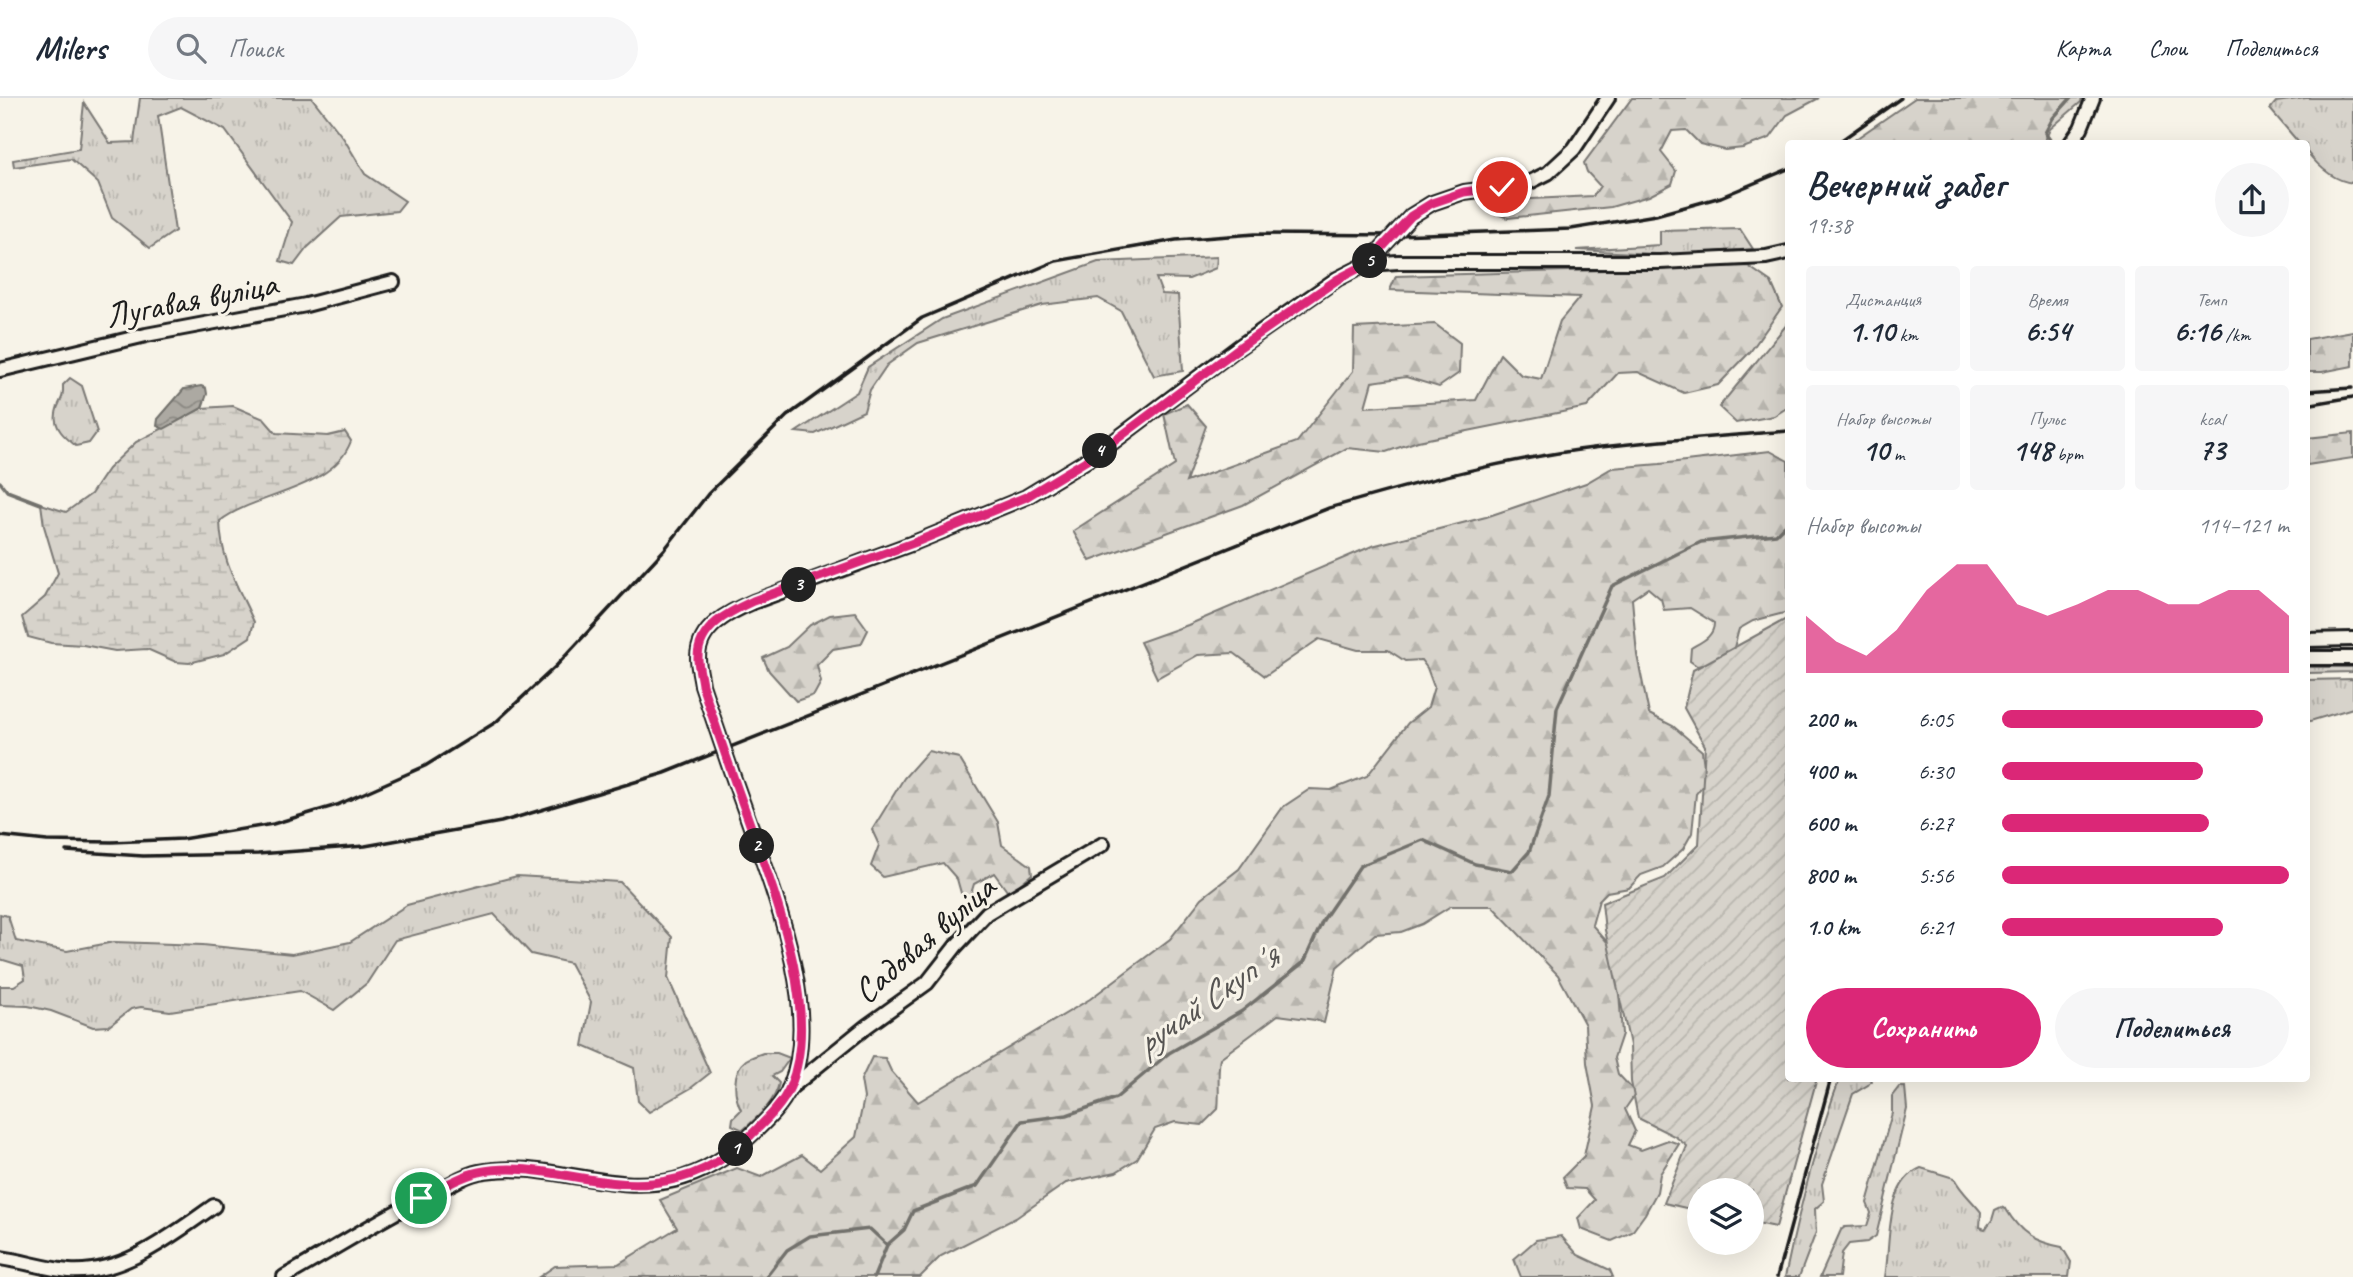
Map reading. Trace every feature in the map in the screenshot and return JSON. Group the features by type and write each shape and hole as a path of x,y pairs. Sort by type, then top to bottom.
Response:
{"street":[{"path":"1367,264 1411,216 1432,203 1464,192 1526,184 1548,173 1574,149 1608,98"},
{"path":"2073,140 2081,128 2093,98"},
{"path":"1367,264 1660,262 1766,257 1785,253"},
{"name":"Садовая вуліца","path":"789,1089 799,1046 800,1015 795,971 763,860 702,685 698,657 701,638 731,611 916,542 1026,497 1097,454 1240,347 1338,279 1367,264"},
{"name":"Лугавая вуліца","path":"0,370 134,338 306,305 393,282"},
{"path":"2310,640 2353,639"},
{"path":"2310,658 2353,658"},
{"name":"Садовая вуліца","path":"284,1277 421,1198 477,1172 527,1170 605,1182 641,1184 671,1181 694,1175 715,1165 737,1149 763,1124 789,1089 867,1026 927,983 987,913 1103,844"},
{"path":"0,1258 70,1271 95,1269 150,1250 214,1206"}],"green space":[{"path":"140,98 312,98 344,139 365,174 405,201 397,211 341,217 307,248 294,265 280,261 292,222 225,130 181,107 158,116 175,231 150,248 112,218 98,183 71,159 14,167 13,160 79,149 84,103 110,143 134,142"},
{"path":"1632,98 1819,98 1787,115 1770,138 1743,148 1725,150 1700,144 1686,130 1672,131 1661,152 1676,171 1672,184 1649,196 1611,207 1508,218 1492,212 1493,201 1593,196 1600,186 1587,172 1584,163"},
{"path":"1915,98 2082,98 2081,102 2050,129 2045,140 1854,140"},
{"path":"2306,98 2353,98 2353,183 2333,176 2321,167 2310,155 2310,140 2296,140 2270,109 2276,102"},
{"path":"1740,229 1753,249 1674,255 1576,250 1660,245 1660,231"},
{"path":"1217,257 1216,268 1189,279 1156,278 1162,294 1178,295 1183,371 1154,376 1121,311 1098,298 1042,305 918,343 887,365 870,390 864,411 815,434 796,432 857,392 868,367 942,319 1098,262"},
{"path":"1748,266 1771,282 1782,307 1750,352 1718,385 1684,393 1638,372 1618,373 1587,407 1418,441 1386,452 1347,448 1243,505 1090,561 1073,531 1175,465 1164,414 1187,404 1206,426 1186,482 1297,442 1353,371 1354,328 1435,324 1460,343 1459,373 1439,387 1406,377 1372,382 1365,407 1476,400 1500,354 1521,375 1541,379 1560,321 1580,297 1390,290 1396,276"},
{"path":"1785,327 1785,409 1774,416 1736,423 1719,407"},
{"path":"2353,331 2353,366 2310,372 2310,338"},
{"path":"70,378 82,386 97,432 89,443 76,446 61,432 56,423 63,385"},
{"path":"233,406 264,419 276,433 328,436 345,432 351,441 342,458 328,471 220,521 227,561 254,622 250,637 224,654 189,663 176,662 147,649 115,651 51,643 28,637 22,617 45,597 58,573 44,526 41,504 66,512 91,494 108,469 136,442 202,408"},
{"path":"2353,433 2353,458 2310,465 2310,438"},
{"path":"1770,451 1785,459 1785,613 1753,621 1739,629 1732,655 1722,661 1697,666 1690,661 1691,648 1709,635 1714,623 1690,608 1664,610 1661,599 1648,588 1632,599 1637,655 1649,714 1673,726 1702,751 1706,781 1696,794 1692,833 1683,849 1663,867 1641,875 1629,888 1607,892 1599,900 1592,925 1609,944 1619,991 1622,1034 1614,1058 1618,1074 1636,1093 1625,1109 1635,1131 1628,1145 1641,1150 1668,1140 1679,1144 1660,1174 1657,1192 1632,1232 1612,1241 1581,1229 1578,1218 1595,1200 1585,1189 1567,1188 1563,1177 1584,1156 1595,1106 1587,1063 1585,1025 1558,975 1492,906 1451,906 1422,924 1401,932 1375,934 1337,967 1324,1023 1278,1015 1220,1058 1218,1109 1202,1125 1175,1122 1155,1129 1137,1159 1116,1172 1066,1183 1016,1218 941,1256 920,1277 539,1277 555,1266 618,1264 677,1228 660,1200 737,1168 761,1177 802,1155 820,1169 856,1137 864,1098 861,1080 872,1057 885,1058 891,1071 918,1102 1090,999 1170,939 1202,898 1239,869 1283,807 1310,789 1331,790 1367,776 1408,723 1428,707 1434,687 1421,660 1405,661 1388,650 1358,650 1319,639 1265,676 1234,653 1198,655 1157,678 1140,642 1188,625 1372,546 1486,517 1586,483 1612,468"},
{"path":"855,612 868,630 861,644 833,649 817,665 821,682 814,695 796,701 769,671 763,658 787,647 810,625 830,615"},
{"path":"1785,620 1785,1082 1816,1082 1776,1227 1764,1224 1764,1178 1687,1178 1687,1208 1664,1203 1687,1146 1676,1137 1638,1118 1631,1082 1630,1045 1605,930 1602,903 1665,878 1699,844 1705,746 1684,708 1693,670"},
{"path":"2310,667 2353,667 2353,672 2310,673"},
{"path":"2353,679 2353,708 2310,721 2310,680"},
{"path":"928,751 959,758 998,822 1002,845 1031,866 1032,874 1013,890 1007,891 994,873 974,884 970,897 961,893 957,879 943,863 883,877 871,866 879,845 872,830 904,778"},
{"path":"517,876 620,882 672,937 668,978 710,1073 691,1088 649,1112 638,1101 634,1068 583,1046 591,1002 570,963 531,954 494,914 395,940 367,983 334,1010 300,991 170,1011 141,1007 131,1009 109,1026 93,1027 51,1011 28,1006 0,1005 0,986 14,986 25,979 23,966 0,959 0,914 8,916 16,941 67,951 114,942 203,945 292,954 350,942 407,905"},
{"path":"763,1053 777,1053 790,1058 780,1072 772,1076 779,1083 774,1097 743,1130 732,1125 733,1118 741,1110 737,1098 736,1077 746,1060"},
{"path":"1839,1082 1870,1082 1853,1094 1822,1184 1824,1201 1815,1209 1816,1232 1799,1277 1785,1277 1796,1227 1823,1127"},
{"path":"1899,1087 1905,1087 1907,1109 1876,1236 1867,1242 1849,1244 1842,1253 1839,1277 1820,1277 1841,1230 1845,1227 1867,1226 1871,1213 1867,1203 1892,1113 1892,1096"},
{"path":"1921,1168 1954,1178 1981,1212 1980,1227 1985,1229 1995,1210 2001,1207 2006,1209 2029,1235 2062,1247 2071,1262 2069,1277 1885,1277 1895,1201 1909,1176"},
{"path":"1561,1236 1578,1255 1610,1270 1613,1277 1521,1277 1514,1259 1536,1240"}],"water":[{"path":"201,386 206,388 207,394 202,408 164,429 157,426 158,419 184,389"}],"waterway":[{"name":"ручай Скупʼя","path":"2050,140 2045,133 2053,118 2071,98"},
{"path":"0,482 7,491 41,504"},
{"name":"ручай Скупʼя","path":"874,1277 887,1245 904,1230 913,1211 977,1186 1022,1121 1067,1115 1116,1098 1169,1053 1242,1011 1304,962 1323,920 1360,866 1423,840 1475,864 1512,871 1529,852 1549,796 1557,708 1612,586 1701,542 1776,534 1785,525"},
{"path":"766,1277 787,1250 810,1236 870,1229 887,1245"}],"railway":[{"path":"1842,140 1901,98"},
{"path":"0,836 47,841 182,839 273,824 337,805 425,766 496,722 557,665 664,550 708,494 787,416 922,318 1056,261 1176,240 1255,234 1396,235 1571,229 1656,215 1721,197 1785,170"},
{"path":"2310,391 2352,388"},
{"path":"2310,404 2353,397"},
{"path":"66,851 143,856 258,854 365,846 501,822 665,773 1329,508 1464,472 1567,452 1648,442 1785,431"},
{"path":"1777,1277 1830,1082"}],"route":[{"path":"421,1198 477,1172 500,1169 641,1184 694,1175 715,1165 737,1149 763,1124 789,1089 799,1046 800,1015 795,971 763,860 702,685 698,657 701,638 714,624 731,611 753,601 916,542 1026,497 1097,454 1240,347 1338,279 1367,264 1411,216 1432,203 1464,192 1502,187"}]}
